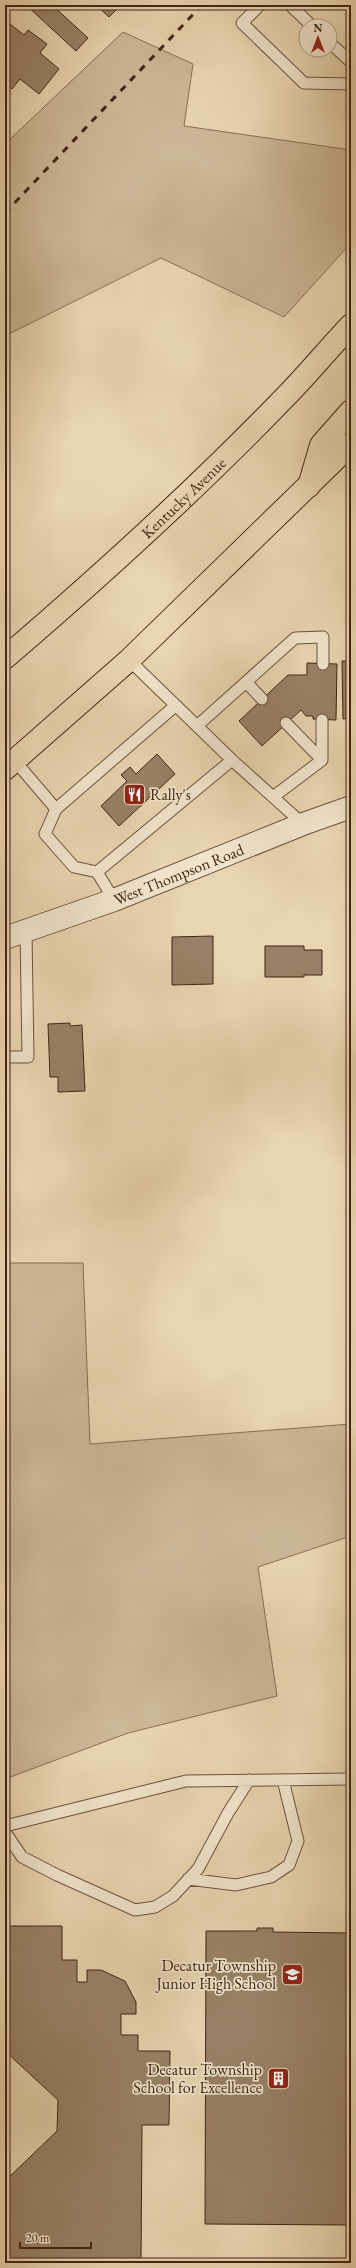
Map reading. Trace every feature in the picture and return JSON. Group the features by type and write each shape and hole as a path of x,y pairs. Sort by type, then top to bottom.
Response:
{"main road":[{"name":"Kentucky Avenue","path":"5,658 110,567 291,390 351,325"},
{"path":"309,488 321,445 351,411"},
{"path":"10,765 129,660 309,488 351,444"}],"street":[{"name":"West Thompson Road","path":"5,938 114,900 303,824 351,807"}],"lane":[{"path":"260,5 242,23 304,82 351,84"},
{"path":"290,5 304,18"},
{"path":"338,50 351,62"},
{"path":"197,726 295,638 323,637 323,664"},
{"path":"129,660 232,760 303,824"},
{"path":"246,682 262,699"},
{"path":"114,900 97,872 74,867 45,834 56,809 175,706"},
{"path":"322,720 322,760"},
{"path":"286,723 322,760"},
{"path":"97,872 232,760"},
{"path":"273,797 322,760"},
{"path":"10,765 56,809"},
{"path":"5,1057 28,1056 26,931"},
{"path":"5,1826 186,1781 351,1779"},
{"path":"5,1832 22,1857 91,1891 135,1910 155,1907 173,1896 198,1869 228,1813 248,1780"},
{"path":"188,1879 236,1885 271,1877 289,1864 298,1841 283,1780"}],"shaded area":[{"path":"123,32 193,64 184,126 351,150 351,243 284,317 161,258 5,336 5,144"},
{"path":"5,1263 83,1263 90,1444 351,1424 351,1536 258,1567 277,1696 128,1733 5,1779"}],"building":[{"path":"26,5 52,5 88,38 76,51"},
{"path":"96,5 120,5 120,6 109,17"},
{"path":"10,24 24,35 28,30 47,44 40,53 59,69 39,94 20,79 12,89 5,83 5,27 7,28"},
{"path":"342,661 351,661 351,718 343,719"},
{"path":"307,663 337,664 336,720 313,719 313,716 306,716 301,710 262,746 239,721 288,675 307,675"},
{"name":"Rally's","path":"157,754 175,774 119,826 101,806 127,781 121,775 130,767 136,774"},
{"path":"213,936 213,984 172,985 172,937"},
{"path":"265,946 304,946 304,950 322,950 322,975 304,975 304,977 265,977"},
{"path":"70,1023 70,1026 82,1025 85,1091 58,1092 58,1077 50,1077 48,1024"},
{"path":"5,1926 62,1926 62,1960 77,1960 77,1982 87,1982 87,1970 101,1970 125,1981 136,2002 136,2014 121,2014 121,2035 138,2035 138,2051 170,2051 169,2125 142,2125 141,2263 5,2263 5,2181 57,2131 58,2100 5,2051"},
{"name":"Decatur Township School for Excellence","path":"257,1928 273,1928 273,1932 351,1933 351,2247 350,2225 205,2224 206,1931 257,1931"}],"railway":[{"path":"5,213 202,5"}],"place":[{"name":"Rally's","path":"134,794"},
{"name":"Decatur Township Junior High School","path":"292,1974"},
{"name":"Decatur Township School for Excellence","path":"278,2078"}]}
